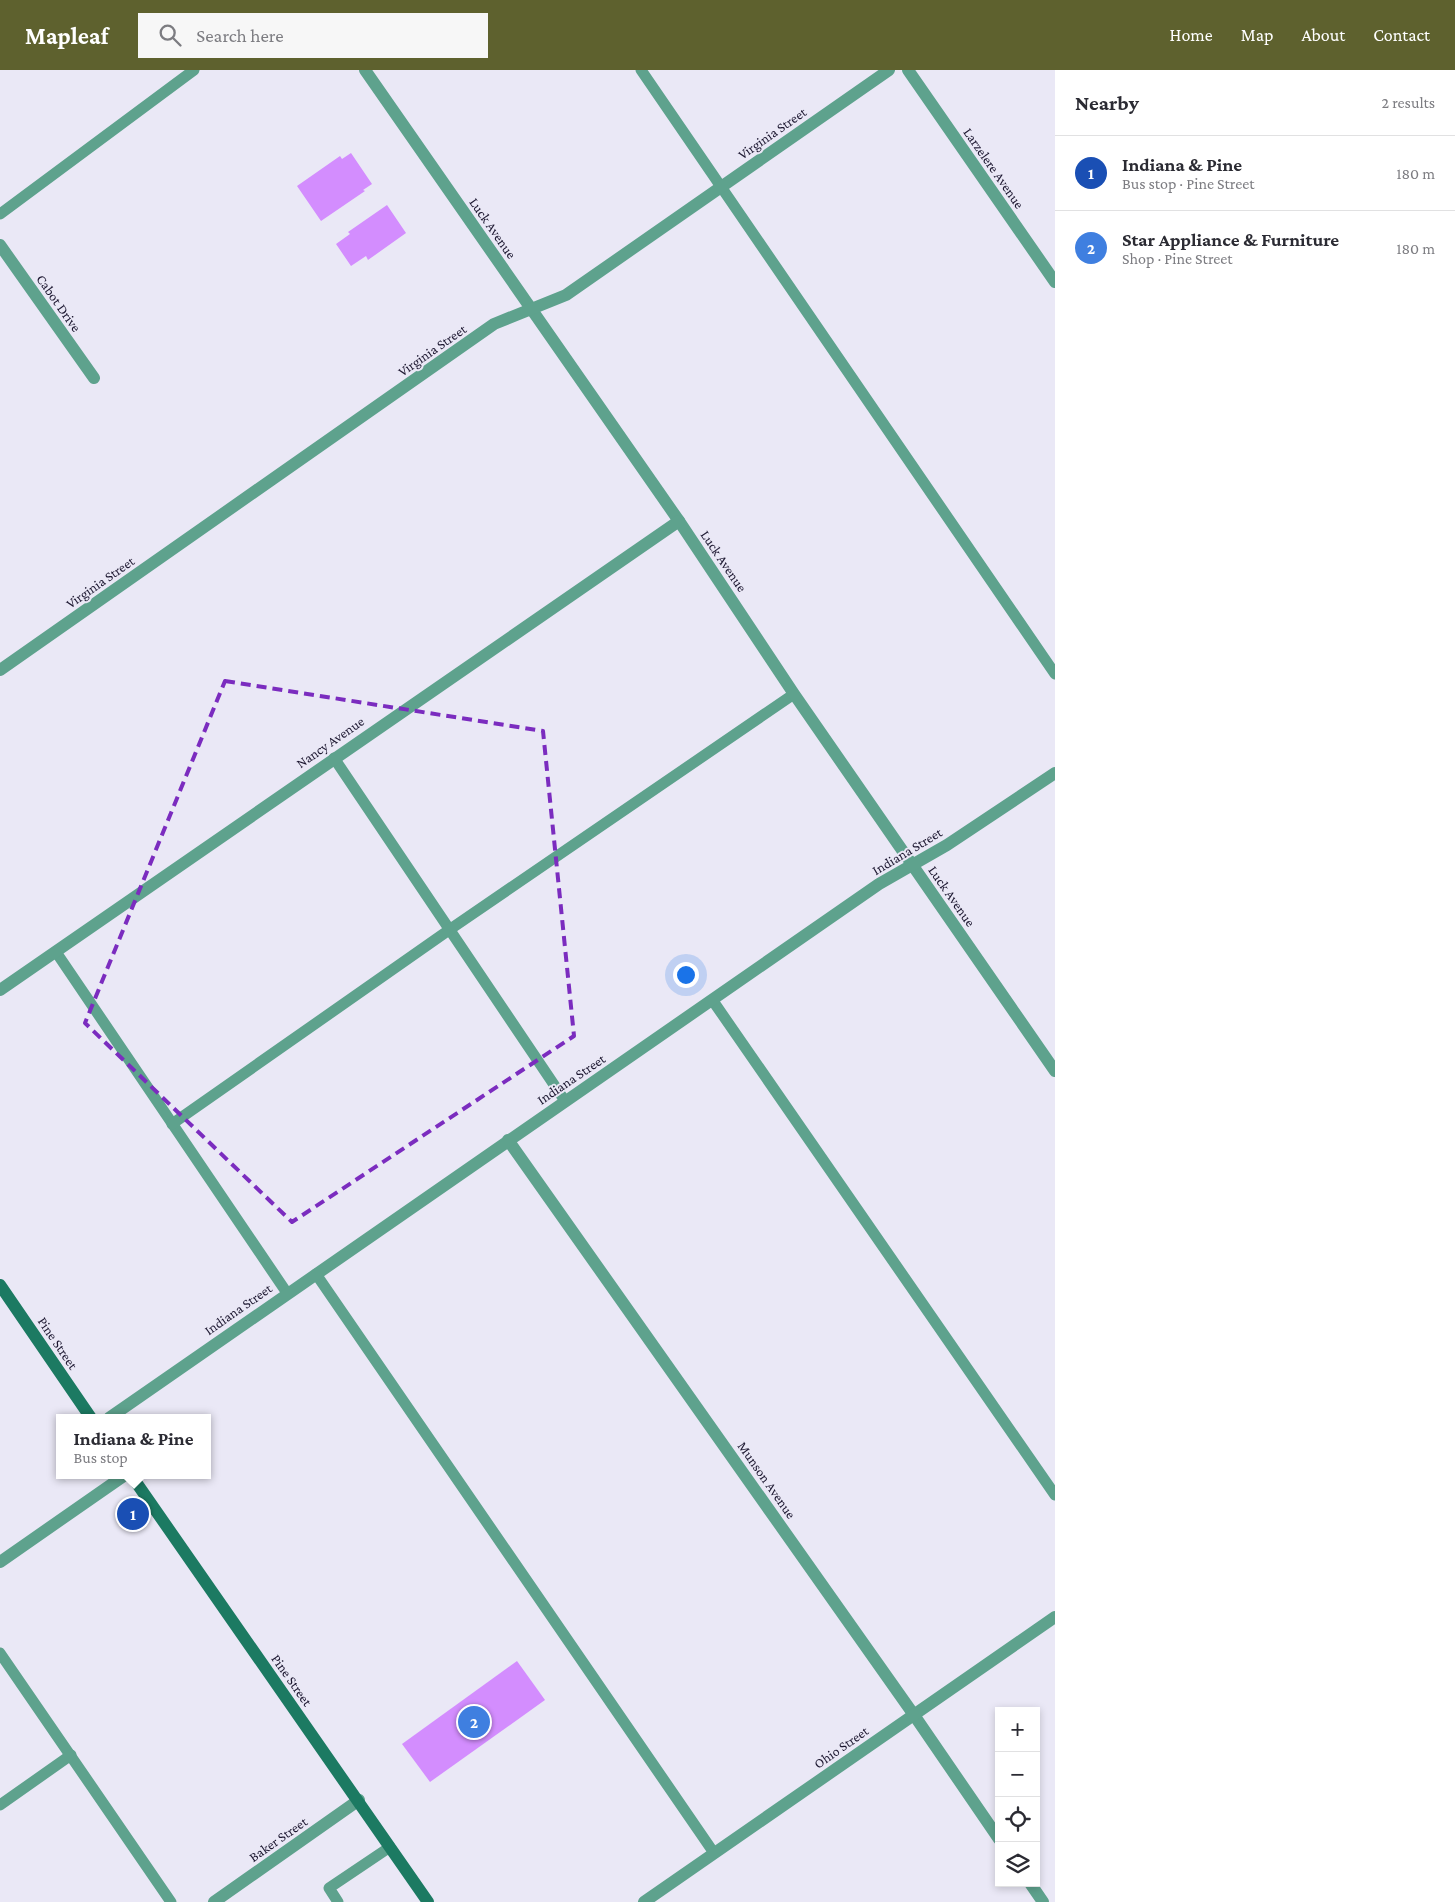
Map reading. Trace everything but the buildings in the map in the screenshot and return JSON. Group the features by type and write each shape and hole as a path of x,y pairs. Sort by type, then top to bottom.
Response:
{"main road":[{"name":"Pine Street","path":"0,1285 88,1414"},
{"name":"Pine Street","path":"134,1479 359,1800 428,1902"}],"street":[{"name":"Luck Avenue","path":"365,70 678,521 794,694 1055,1071"},
{"name":"Virginia Street","path":"0,670 494,324 566,295 889,70"},
{"name":"Larzelere Avenue","path":"908,70 1055,282"},
{"name":"Cabot Drive","path":"0,244 94,378"},
{"name":"Nancy Avenue","path":"0,990 678,521"},
{"name":"Indiana Street","path":"115,1414 508,1140 713,1001 879,884 947,845 1055,773"},
{"name":"Munson Avenue","path":"508,1140 914,1715 995,1833"},
{"path":"0,1562 119,1479"},
{"name":"Ohio Street","path":"644,1902 1055,1618"},
{"name":"Baker Street","path":"214,1902 359,1800"},
{"path":"1032,1887 1038,1901"}],"lane":[{"path":"0,214 194,70"},
{"path":"641,70 1055,674"},
{"path":"172,1124 448,930 794,694"},
{"path":"334,758 565,1102"},
{"path":"56,952 287,1293"},
{"path":"713,1001 1055,1495"},
{"path":"316,1274 714,1853"},
{"path":"0,1653 171,1902"},
{"path":"0,1805 71,1756"},
{"path":"338,1902 328,1888 390,1846"}],"highlighted area":[{"path":"225,681 543,731 574,1036 292,1222 85,1023"}],"place":[{"name":"Indiana & Pine","path":"133,1514"},
{"name":"Star Appliance & Furniture","path":"474,1722"}]}
